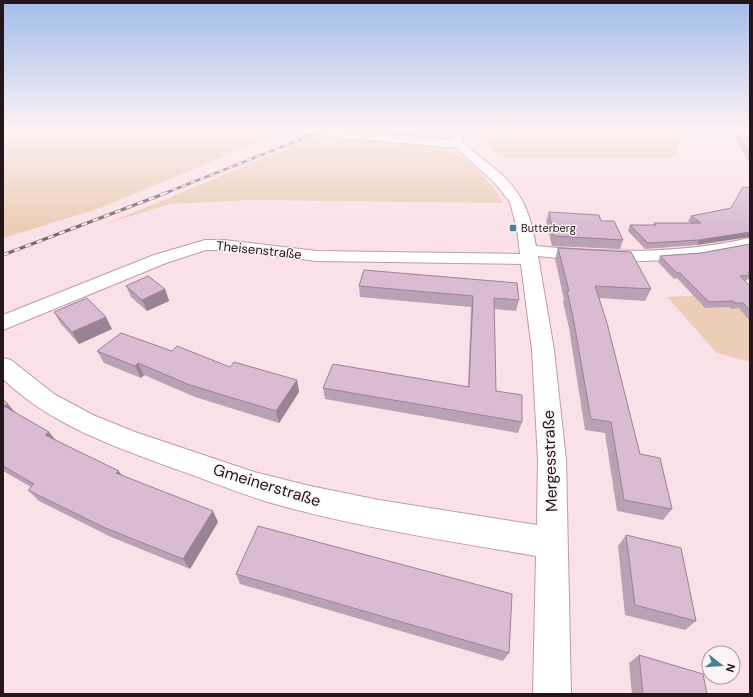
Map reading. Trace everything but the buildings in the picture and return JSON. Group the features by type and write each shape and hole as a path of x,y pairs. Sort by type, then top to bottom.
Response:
{"street":[{"name":"Mergesstraße","path":"479,162 488,168 517,202 528,246 543,350 552,460 552,694"},
{"path":"528,246 610,255 654,256 706,252 750,243"},
{"name":"Theisenstraße","path":"3,323 160,259 205,245 224,245 317,256 528,246"},
{"name":"Gmeinerstraße","path":"3,366 29,389 57,407 93,425 142,445 274,491 389,516 553,543"}],"shaded area":[{"path":"3,162 212,162 97,209 3,238"},
{"path":"255,162 467,162 484,176 503,203 252,200 169,204 106,224"},
{"path":"750,293 750,362 717,353 667,297"}],"railway":[{"path":"163,194 245,162"},
{"path":"3,255 166,193"}],"place":[{"name":"Butterberg","path":"513,228"}]}
